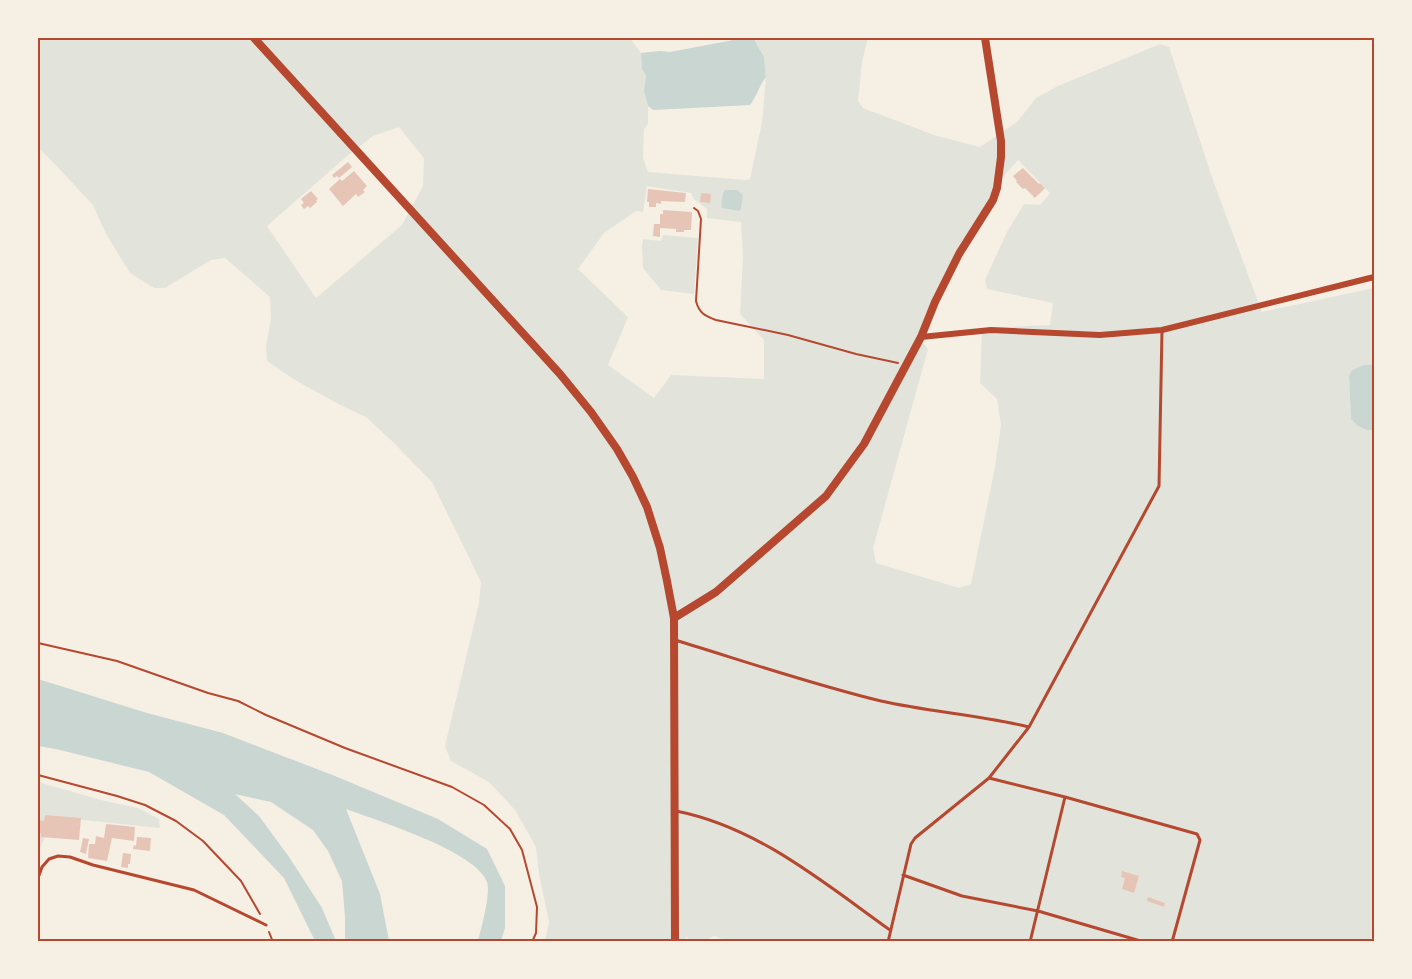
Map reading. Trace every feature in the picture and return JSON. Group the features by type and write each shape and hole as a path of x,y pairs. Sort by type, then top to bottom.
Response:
{"street":[{"path":"254,38 560,374 591,411 633,477 660,548 674,618 675,942"},
{"path":"674,618 716,592 826,496 864,444 921,337 935,302 959,254 993,201 997,188 1001,141 985,38"},
{"path":"921,337 991,330 1100,335 1162,330 1374,278"}],"lane":[{"path":"888,942 910,844 989,778 1029,727 1159,486 1162,330"},
{"path":"674,640 795,678 879,700 913,708 1004,721 1029,727"},
{"path":"989,778 1197,834 1200,840 1172,942"},
{"path":"1030,942 1065,797"},
{"path":"675,811 698,815 729,827 790,859 890,930"},
{"path":"38,878 42,867 49,859 58,855 70,857 93,865 194,890 266,925"},
{"path":"903,875 962,896 1038,911 1144,942"}],"path":[{"path":"694,208 698,211 700,219 696,301 705,316 906,365"},
{"path":"38,643 117,661 208,693 238,700 266,715 345,748 452,788 484,805 510,829 522,850 537,907 536,933 532,942"},
{"path":"38,776 145,805 176,821 203,841 241,881 266,925"}],"shaded area":[{"path":"38,38 630,38 641,53 642,69 646,75 644,91 648,106 648,124 644,129 643,158 648,172 746,180 750,179 762,122 766,77 764,57 754,38 868,38 862,62 858,101 863,108 934,135 980,147 1017,122 1036,98 1058,86 1160,44 1169,47 1214,183 1262,312 1374,288 1374,365 1364,365 1352,370 1349,376 1351,419 1367,429 1374,430 1374,941 730,942 714,936 703,942 688,941 687,936 683,942 545,941 549,922 536,847 515,810 489,782 451,761 445,746 479,603 481,582 432,482 366,417 295,380 267,361 266,346 271,318 270,297 225,258 211,260 165,288 154,288 130,273 106,234 93,205 38,147","holes":["399,127 424,158 423,186 402,225 316,298 267,226 373,136","1018,160 1050,193 1040,205 1024,204 1007,232 985,280 987,289 1053,303 1050,325 982,328 980,383 997,399 1001,425 995,467 971,584 959,588 876,563 873,548 928,349 918,337 1002,178","647,186 691,193 694,199 707,209 707,218 741,222 743,256 740,314 764,340 764,379 671,375 654,398 608,365 628,317 578,269 604,233 636,211 643,212"]},
{"path":"744,38 754,39 764,57 766,77 750,105 653,110 648,106 644,91 646,75 642,69 641,53 670,52"},
{"path":"725,190 737,190 743,195 739,211 722,208"},
{"path":"663,235 698,238 694,294 661,290 643,268 643,239 661,241"},
{"path":"1364,365 1374,365 1374,430 1358,426 1351,419 1349,376 1352,370"},
{"path":"38,679 147,713 223,733 438,819 487,849 505,886 505,928 501,941 478,941 488,895 487,882 479,870 446,848 346,809 380,894 389,941 345,941 342,881 328,851 313,830 271,802 235,794 259,816 322,908 336,941 315,941 284,878 224,815 149,772 38,746"},
{"path":"38,782 138,808 159,819 160,828 54,817 38,852"}],"building":[{"path":"348,162 352,167 339,178 337,176 334,178 332,175"},
{"path":"1023,168 1045,188 1035,198 1016,182 1013,176"},
{"path":"354,171 367,186 363,190 365,192 358,197 356,194 343,206 329,189"},
{"path":"648,189 686,193 685,202 661,201 661,204 656,203 656,207 649,207"},
{"path":"311,191 318,199 317,202 310,208 308,206 304,209 301,199"},
{"path":"701,193 711,194 710,203 700,202"},
{"path":"663,210 692,212 691,230 676,232 676,229 660,228 660,237 653,236 654,224 660,224 660,214 663,214"},
{"path":"45,815 81,818 79,840 41,837 40,820 44,821"},
{"path":"106,824 135,827 134,841 112,838 107,861 88,858 89,844 95,844 96,836 104,838"},
{"path":"137,837 151,838 150,851 133,849 134,845 136,846"},
{"path":"83,838 89,839 86,854 80,852"},
{"path":"123,853 131,854 128,868 121,867"},
{"path":"1122,871 1139,876 1134,893 1122,889 1125,878 1121,877"},
{"path":"1148,897 1165,903 1164,907 1147,901"}]}
